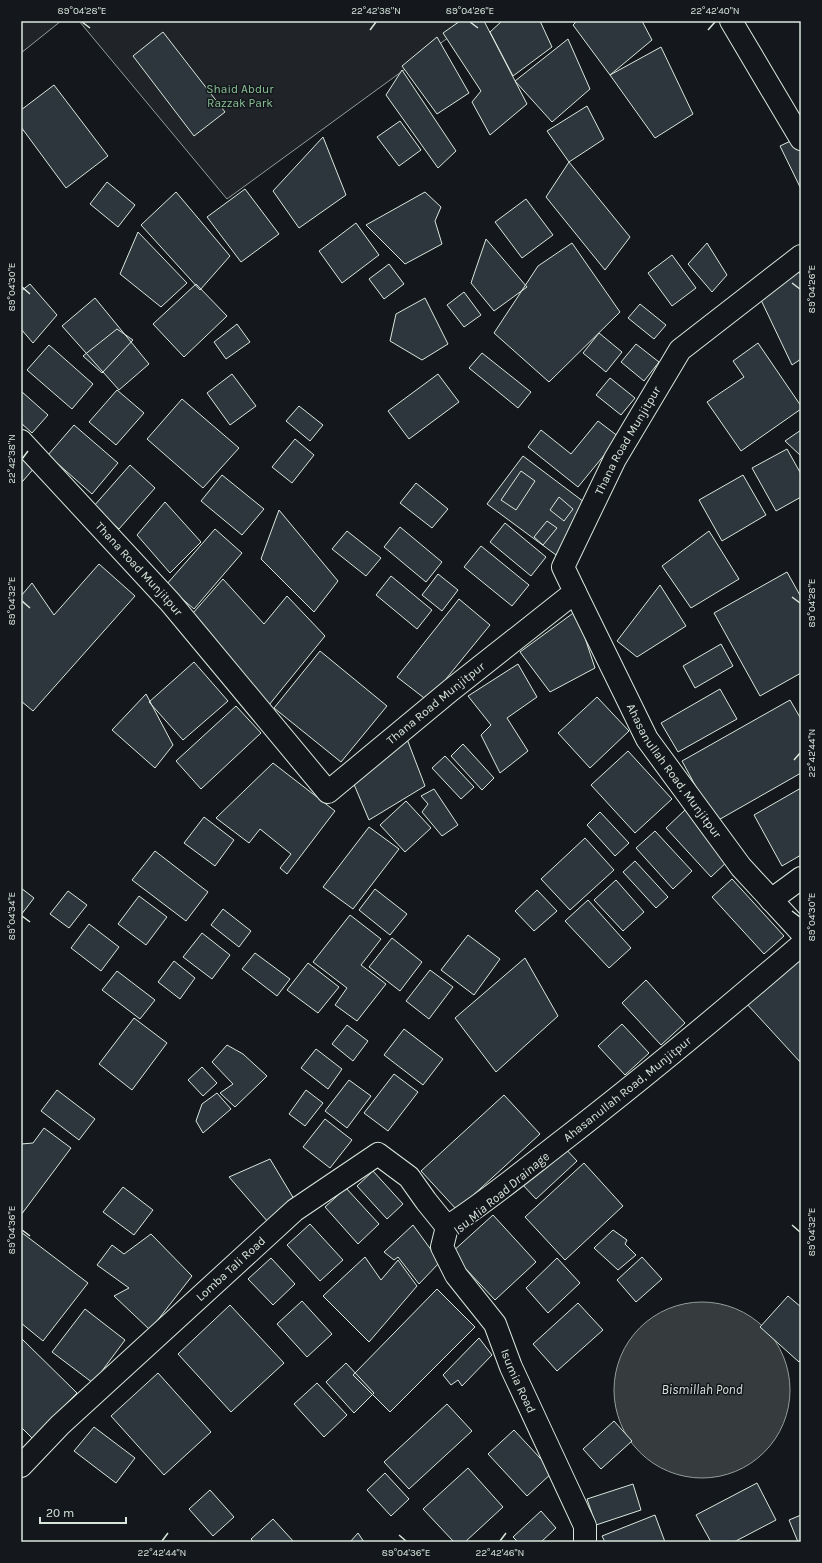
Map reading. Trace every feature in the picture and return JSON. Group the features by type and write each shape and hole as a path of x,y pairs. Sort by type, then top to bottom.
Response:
{"street":[{"path":"731,21 801,139"},
{"name":"Thana Road Munjitpur","path":"21,441 170,602 328,792 450,690 575,592 563,567 615,459 680,350 801,256"},
{"name":"Ahasanullah Road, Munjitpur","path":"575,592 646,739 741,867 801,932"},
{"path":"771,900 801,878"},
{"name":"Ahasanullah Road, Munjitpur","path":"447,1226 476,1209 611,1103 702,1029 801,945"},
{"name":"Lomba Tali Road","path":"21,1466 60,1425 295,1210 378,1154 408,1176 426,1202 447,1226"},
{"name":"Isumia Road","path":"447,1226 442,1247 456,1275 495,1324 511,1368 585,1526 585,1542"}],"green space":[{"path":"21,21 61,21 21,53"},
{"name":"Shaid Abdur Razzak Park","path":"79,21 471,21 227,199"}],"water":[{"name":"Bismillah Pond","path":"702,1302 719,1304 736,1309 758,1322 770,1334 783,1356 788,1373 790,1390 788,1407 783,1424 770,1446 758,1458 736,1471 719,1476 702,1478 685,1476 668,1471 646,1458 634,1446 621,1424 616,1407 614,1390 616,1373 621,1356 634,1334 646,1322 668,1309 685,1304"}],"building":[{"path":"460,21 484,21 527,104 490,135 472,102 481,91 443,33"},
{"path":"502,21 540,21 552,47 513,76 490,32"},
{"path":"577,21 642,21 652,40 610,75 573,25"},
{"path":"163,32 225,112 194,136 133,56"},
{"path":"437,37 469,93 437,114 402,66"},
{"path":"568,39 590,89 552,122 515,81"},
{"path":"661,47 693,114 655,138 610,75"},
{"path":"402,70 456,151 438,168 386,95"},
{"path":"54,85 108,156 66,188 21,127 21,110"},
{"path":"587,106 604,139 569,162 547,131"},
{"path":"400,121 421,150 399,166 377,137"},
{"path":"323,137 346,195 299,228 273,191"},
{"path":"797,138 801,146 801,189 780,146"},
{"path":"569,162 630,237 605,270 546,197"},
{"path":"107,182 135,205 118,227 90,204"},
{"path":"245,189 279,234 241,262 207,217"},
{"path":"176,192 230,256 200,290 141,225"},
{"path":"425,192 441,207 435,221 442,244 405,264 366,225"},
{"path":"526,199 553,235 522,258 495,222"},
{"path":"356,223 379,255 342,283 319,251"},
{"path":"138,232 187,283 161,307 120,274"},
{"path":"486,239 527,287 494,311 471,283"},
{"path":"572,243 620,312 549,382 494,333 538,266"},
{"path":"707,243 727,275 712,292 688,264"},
{"path":"672,255 696,288 672,306 648,273"},
{"path":"389,264 404,284 384,299 369,279"},
{"path":"793,264 801,275 801,359 792,365 761,300"},
{"path":"30,284 57,315 33,343 21,329 21,291"},
{"path":"196,284 227,316 184,357 153,324"},
{"path":"464,292 481,315 464,327 447,305"},
{"path":"95,298 149,364 119,390 62,326"},
{"path":"425,298 448,344 422,360 390,341 396,314"},
{"path":"640,304 666,325 654,339 628,318"},
{"path":"237,324 250,342 226,359 214,342"},
{"path":"117,329 133,340 102,373 83,356"},
{"path":"599,333 622,352 606,372 583,353"},
{"path":"758,343 801,406 801,409 741,451 707,402 744,377 733,361"},
{"path":"636,344 659,362 644,381 621,362"},
{"path":"49,345 93,384 72,409 27,370"},
{"path":"482,353 531,392 518,408 469,368"},
{"path":"232,374 256,406 230,425 207,393"},
{"path":"438,374 459,402 409,439 388,411"},
{"path":"610,378 635,398 621,415 596,395"},
{"path":"117,390 144,413 116,445 89,422"},
{"path":"21,391 48,415 32,433 21,423"},
{"path":"182,399 239,448 203,488 147,439"},
{"path":"299,406 323,425 310,441 286,421"},
{"path":"598,421 619,437 578,487 528,447 541,430 571,454"},
{"path":"74,425 118,463 92,494 48,455"},
{"path":"801,430 801,456 785,441"},
{"path":"295,439 314,455 292,483 272,467"},
{"path":"787,449 801,474 801,497 776,511 752,468"},
{"path":"21,452 36,466 22,482 21,480"},
{"path":"523,456 592,508 556,555 487,504"},
{"path":"130,465 155,488 119,529 93,507"},
{"path":"521,471 535,481 516,510 501,500"},
{"path":"222,475 264,509 242,535 201,501"},
{"path":"743,475 766,515 722,541 699,500"},
{"path":"416,483 448,509 432,528 400,503"},
{"path":"559,497 573,509 564,521 550,510"},
{"path":"165,502 201,542 170,573 137,535"},
{"path":"279,510 338,581 314,612 261,559"},
{"path":"547,521 557,528 543,545 534,537"},
{"path":"505,523 546,557 531,576 490,542"},
{"path":"400,527 442,562 426,582 384,547"},
{"path":"215,529 242,553 194,609 166,585"},
{"path":"347,531 381,558 366,576 332,549"},
{"path":"709,531 739,579 691,608 662,566"},
{"path":"481,546 529,585 512,606 464,567"},
{"path":"99,564 135,596 33,711 21,701 21,596 32,583 54,615"},
{"path":"787,572 801,597 801,673 760,696 714,613"},
{"path":"438,574 458,590 442,611 422,595"},
{"path":"391,576 432,610 417,629 376,595"},
{"path":"223,579 264,624 287,596 325,636 269,705 193,613"},
{"path":"660,585 686,626 637,657 617,641"},
{"path":"459,599 490,625 428,701 397,677"},
{"path":"576,611 595,668 550,692 520,652"},
{"path":"721,644 733,666 695,688 683,666"},
{"path":"320,651 387,706 341,762 274,708"},
{"path":"194,662 228,701 183,740 149,702"},
{"path":"518,664 537,697 507,718 528,751 500,773 481,735 491,725 468,696"},
{"path":"720,689 737,719 678,752 661,723"},
{"path":"146,694 173,745 155,768 112,730"},
{"path":"597,697 629,731 590,768 558,733"},
{"path":"790,700 801,719 801,773 715,822 682,761"},
{"path":"236,706 261,733 201,789 176,761"},
{"path":"407,739 425,786 369,820 353,782"},
{"path":"463,744 494,778 482,790 451,756"},
{"path":"628,751 672,799 635,833 591,785"},
{"path":"445,756 474,787 461,799 432,768"},
{"path":"273,763 335,811 287,874 280,868 291,854 260,829 249,843 216,818"},
{"path":"801,788 801,855 782,866 754,815"},
{"path":"434,789 458,825 442,836 422,812 428,804 421,796"},
{"path":"406,801 431,828 405,852 380,825"},
{"path":"685,810 730,859 711,877 666,828"},
{"path":"600,812 629,843 615,856 587,825"},
{"path":"204,817 234,840 215,866 184,843"},
{"path":"369,827 399,849 353,909 323,887"},
{"path":"655,831 692,871 673,889 636,848"},
{"path":"585,838 614,870 570,910 541,879"},
{"path":"155,851 208,892 186,921 132,880"},
{"path":"635,861 668,897 656,908 623,872"},
{"path":"732,879 784,936 764,954 712,897"},
{"path":"616,880 644,912 623,931 594,900"},
{"path":"21,888 34,898 21,915"},
{"path":"375,889 407,914 390,935 359,910"},
{"path":"537,890 557,911 534,931 515,911"},
{"path":"68,891 87,905 69,928 50,914"},
{"path":"139,896 167,917 146,945 118,924"},
{"path":"588,900 631,948 609,968 565,921"},
{"path":"223,909 251,931 239,947 211,925"},
{"path":"350,915 381,939 361,965 386,984 357,1021 335,1005 347,988 313,962"},
{"path":"89,924 119,947 101,971 71,948"},
{"path":"202,933 230,955 212,979 183,957"},
{"path":"468,935 500,959 474,995 441,970"},
{"path":"392,938 422,962 400,991 369,967"},
{"path":"255,953 290,979 277,996 242,969"},
{"path":"801,953 801,1063 746,1003"},
{"path":"525,958 558,1016 496,1072 455,1018"},
{"path":"174,961 195,978 180,999 158,982"},
{"path":"308,963 339,987 318,1013 287,990"},
{"path":"430,970 453,987 429,1019 406,1001"},
{"path":"117,971 155,1000 140,1019 102,990"},
{"path":"646,980 685,1023 661,1045 622,1003"},
{"path":"134,1018 167,1043 132,1090 99,1064"},
{"path":"622,1024 649,1053 625,1075 598,1046"},
{"path":"347,1025 368,1041 353,1061 332,1044"},
{"path":"404,1029 443,1059 423,1085 384,1055"},
{"path":"227,1045 243,1054 267,1076 235,1107 220,1093 233,1084 212,1062"},
{"path":"316,1049 342,1069 328,1089 301,1068"},
{"path":"202,1067 217,1083 203,1096 188,1080"},
{"path":"394,1074 418,1092 388,1131 364,1113"},
{"path":"349,1080 371,1096 347,1128 325,1111"},
{"path":"57,1090 95,1119 79,1140 41,1111"},
{"path":"306,1090 323,1103 305,1126 289,1114"},
{"path":"217,1093 231,1109 203,1133 196,1121 202,1104"},
{"path":"504,1095 540,1134 457,1210 421,1171"},
{"path":"325,1119 352,1140 330,1168 303,1147"},
{"path":"44,1128 71,1148 21,1215 21,1144 33,1143"},
{"path":"562,1145 577,1161 536,1199 521,1183"},
{"path":"270,1159 297,1204 268,1222 229,1177"},
{"path":"584,1163 623,1206 565,1260 525,1217"},
{"path":"373,1171 403,1204 387,1219 357,1186"},
{"path":"123,1187 153,1210 134,1235 103,1212"},
{"path":"346,1188 379,1224 358,1244 325,1207"},
{"path":"493,1215 536,1262 495,1300 451,1253"},
{"path":"310,1224 343,1260 320,1281 287,1245"},
{"path":"413,1225 440,1262 419,1284 398,1257 394,1260 384,1252"},
{"path":"613,1230 627,1240 625,1244 636,1255 618,1270 594,1248"},
{"path":"21,1232 88,1283 43,1341 21,1323"},
{"path":"151,1234 192,1276 150,1330 114,1296 129,1288 97,1265 112,1245 124,1254"},
{"path":"365,1257 381,1280 398,1260 417,1286 369,1342 323,1296"},
{"path":"642,1257 662,1279 636,1302 617,1280"},
{"path":"271,1258 295,1284 273,1305 248,1279"},
{"path":"557,1258 580,1283 548,1313 526,1288"},
{"path":"437,1289 475,1327 390,1412 353,1375"},
{"path":"788,1296 801,1307 801,1359 799,1362 760,1327"},
{"path":"302,1301 332,1334 307,1357 277,1324"},
{"path":"578,1303 603,1330 557,1371 533,1344"},
{"path":"230,1305 284,1363 231,1412 178,1354"},
{"path":"85,1309 125,1340 93,1383 52,1352"},
{"path":"21,1338 77,1393 32,1438 21,1427"},
{"path":"479,1338 492,1355 462,1386 458,1380 451,1385 443,1375"},
{"path":"346,1363 374,1393 354,1413 326,1382"},
{"path":"158,1373 211,1432 164,1475 111,1416"},
{"path":"317,1383 347,1415 324,1437 294,1404"},
{"path":"447,1404 472,1431 409,1489 384,1462"},
{"path":"614,1421 632,1441 601,1469 583,1449"},
{"path":"94,1427 135,1458 116,1483 74,1451"},
{"path":"514,1430 553,1472 527,1496 488,1454"},
{"path":"468,1468 503,1507 465,1542 454,1542 423,1509"},
{"path":"385,1473 409,1499 391,1516 367,1490"},
{"path":"757,1483 776,1520 734,1542 711,1542 696,1515"},
{"path":"633,1484 641,1510 596,1525 587,1499"},
{"path":"210,1490 234,1517 213,1536 189,1509"},
{"path":"541,1511 556,1528 541,1542 518,1542 513,1537"},
{"path":"655,1515 665,1542 605,1542 602,1536"},
{"path":"801,1515 801,1542 798,1542 789,1520"},
{"path":"273,1519 294,1542 254,1542 251,1539"},
{"path":"358,1533 364,1542 350,1542"}],"water label":[{"name":"Isu Mia Road Drainage","path":"501,1193"}]}
